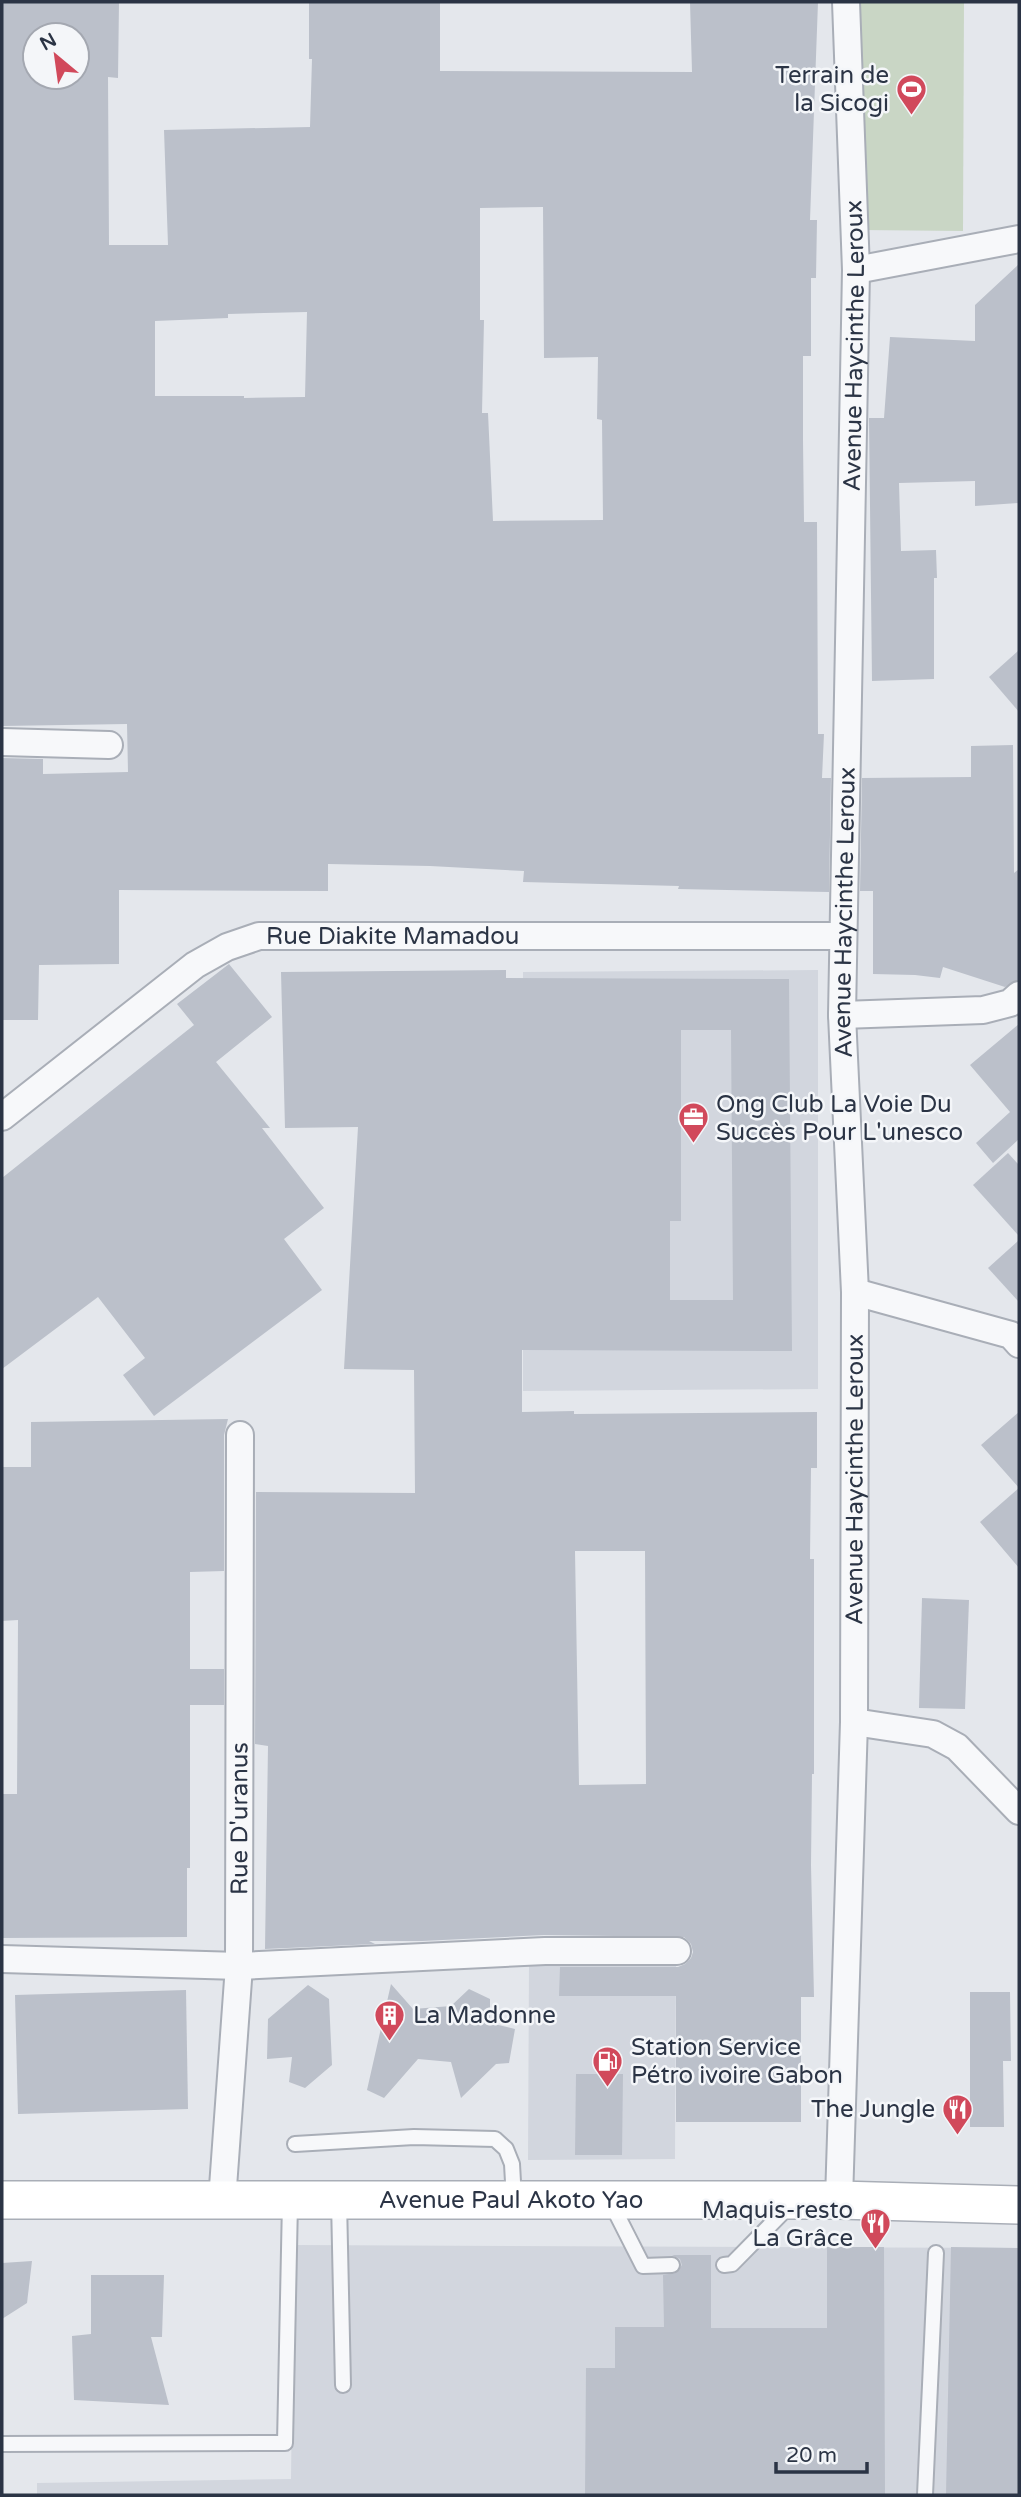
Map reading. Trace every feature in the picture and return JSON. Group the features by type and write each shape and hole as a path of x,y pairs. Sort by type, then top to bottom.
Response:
{"street":[{"name":"Avenue Haycinthe Leroux","path":"839,2200 854,1722 855,1292 842,1015 856,270 846,2"},
{"path":"856,270 1019,239"},
{"path":"2,742 109,745"},
{"name":"Rue Diakite Mamadou","path":"2,1117 195,964 227,947 258,936 843,936"},
{"path":"842,1015 983,1010 1010,1003 1019,995"},
{"path":"855,1292 1012,1335 1019,1344"},
{"name":"Rue D'uranus","path":"222,2201 239,1965 240,1435"},
{"path":"854,1722 933,1734 957,1747 1019,1811"},
{"path":"2,1959 239,1965 545,1951 677,1951"},
{"name":"Avenue Paul Akoto Yao","path":"2,2200 839,2200 1019,2205"}],"lane":[{"path":"295,2144 414,2137 495,2139 506,2149 512,2164 513,2200"},
{"path":"339,2200 343,2385"},
{"path":"609,2200 643,2266 672,2265"},
{"path":"724,2265 732,2264 795,2200"},
{"path":"2,2444 285,2443 290,2201"},
{"path":"925,2495 936,2253"}],"shaded area":[{"path":"818,970 818,1389 523,1391 523,972"},
{"path":"676,1963 675,2159 528,2160 529,1964"},
{"path":"294,2245 1019,2248 1019,2495 37,2495 37,2483 291,2479"}],"green space":[{"name":"Terrain de la Sicogi","path":"861,2 964,2 963,231 860,230"}],"building":[{"path":"2,2 119,2 118,78 108,77 109,245 168,245 164,130 310,127 312,59 309,59 309,2 440,2 440,71 692,72 690,2 818,2 810,220 817,220 816,278 811,278 811,356 803,356 804,522 817,522 818,734 824,734 822,778 831,778 829,892 523,882 524,871 328,864 328,891 119,890 119,964 39,965 38,1020 2,1020 2,758 43,759 43,774 128,772 127,724 2,726","holes":["543,207 544,358 598,357 597,419 602,420 603,520 493,521 488,413 482,413 484,320 480,320 480,208","307,312 305,397 155,396 155,321 228,318 228,314"]},
{"path":"1019,264 1019,503 975,506 975,481 899,483 901,551 936,550 934,679 872,681 869,418 884,418 890,337 975,341 975,305"},
{"path":"1019,650 1019,712 989,677"},
{"path":"1013,745 1014,873 1019,869 1019,980 1005,987 943,967 940,978 873,974 873,891 860,891 862,778 971,777 971,746"},
{"path":"229,964 272,1017 216,1062 270,1128 262,1128 324,1208 284,1239 322,1290 154,1416 123,1375 145,1358 98,1297 2,1369 2,1178 194,1025 177,1004"},
{"path":"506,970 506,978 789,979 792,1351 522,1350 522,1412 817,1412 817,1468 811,1468 810,1559 814,1559 814,1774 811,1865 814,1997 801,1997 801,2122 676,2122 676,1996 559,1996 560,1967 678,1967 691,1958 693,1952 691,1944 684,1937 544,1935 369,1941 375,1944 265,1949 268,1746 255,1744 256,1492 415,1493 414,1370 344,1369 358,1127 285,1128 281,972","holes":["681,1030 731,1030 733,1300 670,1300 670,1221 681,1221","575,1551 645,1551 646,1784 579,1785"]},
{"path":"1019,1024 1019,1139 993,1163 976,1143 1010,1112 970,1065"},
{"path":"1008,1153 1019,1165 1019,1236 973,1185"},
{"path":"1019,1240 1019,1302 988,1268"},
{"path":"1019,1412 1019,1488 981,1445"},
{"path":"228,1419 224,1435 224,1571 190,1572 190,1669 224,1669 224,1705 190,1705 190,1868 187,1868 187,1937 2,1938 2,1794 17,1794 18,1620 2,1621 2,1467 31,1467 31,1422"},
{"path":"1019,1488 1019,1568 980,1522"},
{"path":"922,1598 969,1600 965,1709 919,1708"},
{"path":"391,1984 413,2009 451,2006 469,1989 490,1999 490,2023 515,2029 509,2063 496,2064 461,2098 451,2062 418,2059 384,2098 367,2090"},
{"path":"308,1985 329,1999 332,2065 305,2088 289,2082 292,2057 267,2059 268,2019"},
{"path":"186,1990 188,2109 18,2114 15,1995"},
{"path":"970,1992 1010,1992 1011,2061 1003,2061 1004,2127 970,2127"},
{"path":"576,2074 623,2074 622,2155 575,2155"},
{"path":"827,2247 884,2247 885,2495 585,2495 586,2368 615,2368 615,2327 664,2327 663,2275 676,2273 682,2265 680,2259 672,2255 711,2255 711,2328 827,2328"},
{"path":"951,2247 1018,2248 1019,2495 946,2495"},
{"path":"32,2261 27,2303 2,2319 2,2263"},
{"path":"91,2275 164,2275 162,2337 151,2337 169,2405 74,2400 72,2336 91,2334"}],"place":[{"name":"Terrain de la Sicogi","path":"912,116"},
{"name":"Ong Club La Voie Du Succès Pour L'unesco","path":"693,1145"},
{"name":"La Madonne","path":"390,2042"},
{"name":"Station Service Pétro ivoire Gabon","path":"608,2088"},
{"name":"The Jungle","path":"958,2136"},
{"name":"Maquis-resto La Grâce","path":"876,2251"}]}
